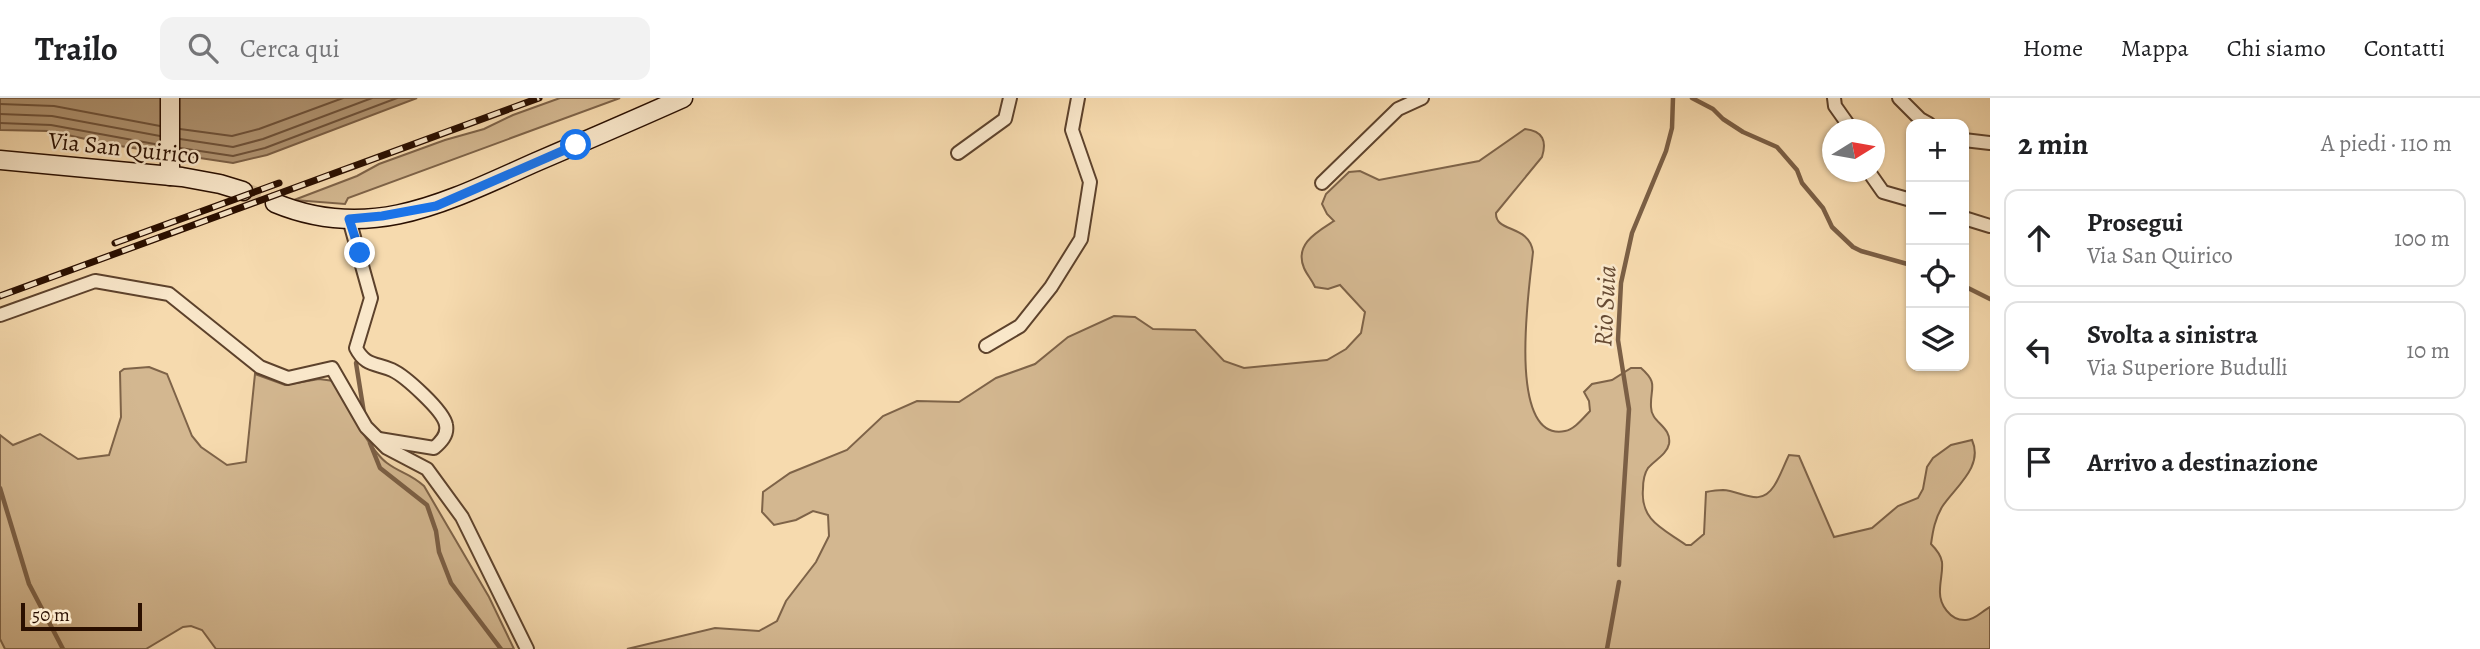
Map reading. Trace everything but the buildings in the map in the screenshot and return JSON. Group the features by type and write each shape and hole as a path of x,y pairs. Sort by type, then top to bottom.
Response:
{"main road":[{"path":"170,98 170,176"},
{"path":"275,203 313,216 349,219 436,206 683,98"},
{"name":"Via San Quirico","path":"0,160 170,176 220,184 243,191"}],"street":[{"path":"958,153 1005,119 1010,98"},
{"path":"986,346 1020,326 1052,287 1081,239 1090,182 1072,130 1078,98"},
{"path":"1322,183 1398,109 1422,98"},
{"path":"1834,98 1835,106 1844,119"},
{"path":"1899,98 1920,119"},
{"path":"1969,141 1990,143"},
{"path":"1876,182 1883,192 1906,199"},
{"path":"349,219 370,298 356,348 361,357 370,364 393,370 419,391 444,417 447,425 442,441 434,448 379,439"},
{"path":"1969,220 1990,226"},
{"path":"1,316 95,281 169,294 260,368 288,378 332,368 366,427 387,448 427,469 462,517 527,649"}],"shaded area":[{"path":"560,98 620,98 348,198 345,204 294,200 357,176 379,164 484,129"},
{"path":"1525,129 1536,132 1542,138 1542,157 1496,213 1501,224 1525,237 1533,252 1525,357 1534,412 1546,428 1565,431 1579,423 1590,411 1584,392 1592,384 1612,380 1631,368 1641,368 1647,373 1652,382 1652,412 1665,429 1669,444 1645,475 1645,509 1655,523 1686,545 1691,545 1704,534 1706,492 1723,490 1750,497 1763,496 1774,486 1789,455 1799,456 1834,537 1872,528 1898,506 1918,498 1923,489 1927,467 1933,458 1951,445 1972,440 1975,450 1971,468 1940,511 1931,544 1941,559 1940,595 1950,615 1960,620 1969,620 1990,607 1990,649 627,649 715,628 759,631 777,621 786,601 816,562 829,536 828,515 813,511 796,520 774,525 762,512 763,492 790,473 847,450 883,416 917,401 959,402 996,378 1035,364 1068,337 1114,316 1135,317 1153,329 1195,330 1224,361 1244,368 1327,360 1346,349 1361,333 1365,312 1340,285 1328,289 1315,287 1302,260 1302,252 1309,240 1334,221 1322,204 1326,194 1349,172 1360,171 1379,180 1479,161"},
{"path":"149,367 167,374 192,436 201,447 227,465 246,462 255,374 285,385 319,379 334,381 358,425 380,457 424,486 489,597 514,649 216,649 202,630 191,626 183,627 146,649 5,649 0,639 0,435 13,445 40,434 78,459 109,455 121,417 120,372 124,369"}],"water":[{"path":"0,98 417,98 267,155 233,163 113,145 49,131 0,130"}],"waterway":[{"name":"Rio Suia","path":"1619,565 1629,409 1618,340 1621,283 1632,233 1666,151 1672,128 1673,98"},
{"path":"1692,98 1713,109 1743,132 1777,147 1797,170 1802,183 1823,208 1832,227 1853,247 1906,264"},
{"path":"1969,288 1990,299"},
{"path":"356,363 364,413"},
{"path":"370,443 380,468 427,505 436,531 439,552 451,583 501,649"},
{"path":"0,488 29,584 63,649"},
{"name":"Rio Suia","path":"1607,649 1619,582"}],"tunnel":[{"path":"243,191 275,203"}],"railway":[{"path":"0,296 539,98"},
{"path":"115,243 279,183"}],"route":[{"path":"360,253 349,219 436,206 576,145"}]}
